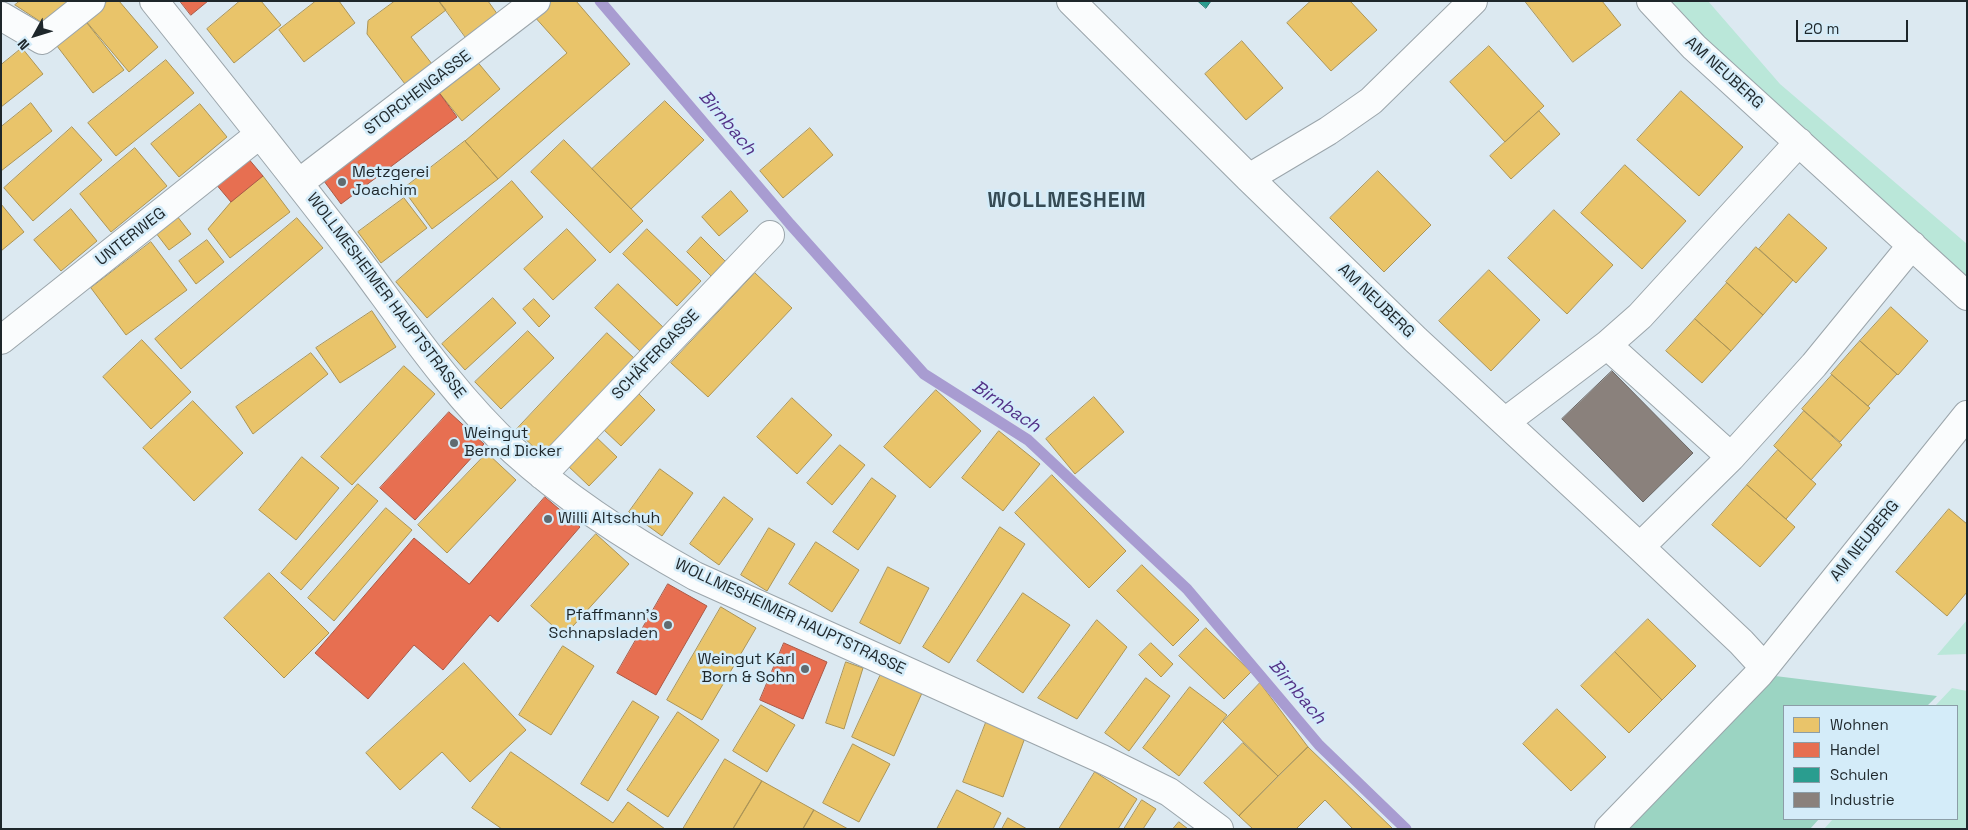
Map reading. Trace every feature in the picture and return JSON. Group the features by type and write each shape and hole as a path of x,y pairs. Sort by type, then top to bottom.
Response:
{"street":[{"path":"1,16 42,40 92,1"},
{"name":"WOLLMESHEIMER HAUPTSTRASSE","path":"154,1 299,183 455,389 514,451 542,475 663,558 695,576 1102,758 1169,792 1219,829"},
{"name":"STORCHENGASSE","path":"299,183 536,1"},
{"name":"AM NEUBERG","path":"1071,1 1249,178 1505,422 1741,642 1764,668"},
{"path":"1249,178 1328,131 1370,101 1473,1"},
{"name":"AM NEUBERG","path":"1651,1 1694,47 1967,296"},
{"name":"UNTERWEG","path":"1,340 260,134"},
{"path":"1505,422 1607,345 1640,316 1799,142"},
{"name":"SCHÄFERGASSE","path":"542,475 770,235"},
{"path":"1640,546 1731,457 1814,365 1912,246"},
{"path":"1607,345 1731,457"},
{"name":"AM NEUBERG","path":"1609,829 1764,668 1967,414"}],"green space":[{"path":"1651,1 1708,1 1780,84 1967,244 1967,296"},
{"path":"1967,620 1967,654 1937,655"},
{"path":"1759,674 1937,696 1928,705 1783,705 1783,820 1818,820 1810,829 1612,829"},
{"path":"1952,688 1967,691 1967,829 1824,829 1832,820 1958,820 1958,705 1936,705"}],"building: Wohnen":[{"path":"20,1 73,1 44,24 15,5"},
{"path":"108,1 119,1 158,47 129,72 85,20"},
{"path":"240,1 261,1 281,25 234,63 207,29"},
{"path":"316,1 339,1 355,23 304,62 279,30"},
{"path":"395,1 439,1 446,10 411,37 432,64 405,84 367,34 368,21"},
{"path":"439,1 488,1 498,15 467,39"},
{"path":"549,1 576,1 630,64 498,179 465,141 567,53 533,15"},
{"path":"1311,1 1350,1 1377,30 1331,71 1287,23"},
{"path":"1525,1 1602,1 1621,25 1573,62"},
{"path":"87,23 124,70 93,93 57,46"},
{"path":"1242,41 1283,88 1246,120 1205,74"},
{"path":"1489,46 1544,106 1505,142 1450,82"},
{"path":"22,48 43,74 1,107 1,65"},
{"path":"475,59 500,89 462,121 437,90"},
{"path":"166,60 194,93 116,156 88,123"},
{"path":"1681,91 1743,147 1699,196 1637,140"},
{"path":"665,101 704,140 631,209 592,169"},
{"path":"31,103 52,131 1,171 1,127"},
{"path":"200,104 227,137 179,177 151,144"},
{"path":"1539,111 1560,134 1511,179 1490,156"},
{"path":"72,127 102,160 33,221 4,188"},
{"path":"810,128 833,155 783,198 760,171"},
{"path":"564,140 643,221 610,253 531,172"},
{"path":"465,141 498,179 432,229 403,189"},
{"path":"135,148 167,186 111,232 80,194"},
{"path":"1625,165 1686,221 1642,269 1581,213"},
{"path":"1378,171 1431,225 1384,272 1330,218"},
{"path":"263,176 290,212 230,258 208,229 231,202"},
{"path":"512,181 543,217 427,318 396,282"},
{"path":"731,191 748,211 719,236 702,217"},
{"path":"404,198 427,228 381,263 358,232"},
{"path":"1,204 24,232 1,251"},
{"path":"71,209 97,241 61,271 34,240"},
{"path":"1554,210 1613,265 1567,314 1508,258"},
{"path":"1789,214 1827,248 1796,283 1759,249"},
{"path":"177,216 191,234 169,250 156,233"},
{"path":"297,218 323,248 181,369 155,339"},
{"path":"567,229 596,260 553,300 524,269"},
{"path":"647,229 701,281 677,306 623,254"},
{"path":"701,237 726,262 712,277 687,252"},
{"path":"207,240 224,262 196,284 179,261"},
{"path":"151,242 187,290 126,335 91,288"},
{"path":"1756,247 1793,280 1763,315 1726,282"},
{"path":"1489,270 1540,320 1491,371 1439,321"},
{"path":"755,273 792,308 708,397 671,363"},
{"path":"1727,283 1763,315 1731,351 1695,319"},
{"path":"618,284 664,328 641,352 595,308"},
{"path":"493,298 516,323 465,370 442,344"},
{"path":"534,299 550,316 539,327 523,309"},
{"path":"1891,307 1928,341 1898,375 1860,341"},
{"path":"372,311 396,347 340,383 316,348"},
{"path":"1695,319 1731,351 1702,383 1666,351"},
{"path":"528,331 554,358 501,409 475,382"},
{"path":"607,333 634,358 542,455 516,430"},
{"path":"142,340 191,392 151,429 103,377"},
{"path":"1860,341 1897,374 1868,406 1831,374"},
{"path":"311,353 328,374 253,434 236,407"},
{"path":"404,366 435,394 352,485 321,457"},
{"path":"1832,375 1870,408 1840,442 1802,409"},
{"path":"936,390 981,431 930,488 884,447"},
{"path":"638,393 655,410 621,446 603,429"},
{"path":"1094,397 1124,432 1075,474 1046,439"},
{"path":"792,398 832,435 797,474 757,437"},
{"path":"193,401 243,453 194,501 143,448"},
{"path":"1804,411 1842,445 1811,480 1774,446"},
{"path":"999,431 1040,464 1003,511 962,478"},
{"path":"594,435 617,457 589,486 566,464"},
{"path":"840,445 865,465 832,505 807,483"},
{"path":"1778,450 1816,484 1786,519 1747,485"},
{"path":"487,453 516,480 447,553 418,525"},
{"path":"302,457 339,488 296,540 259,510"},
{"path":"660,469 693,493 662,536 629,512"},
{"path":"1052,475 1126,551 1089,588 1015,513"},
{"path":"872,478 896,496 858,550 833,532"},
{"path":"358,484 378,501 301,590 281,573"},
{"path":"1747,485 1795,527 1760,567 1712,525"},
{"path":"724,497 753,519 719,565 690,544"},
{"path":"386,508 412,530 334,621 308,598"},
{"path":"1949,509 1967,524 1967,592 1947,616 1896,572"},
{"path":"1000,527 1025,544 949,663 923,647"},
{"path":"769,528 795,544 767,591 741,575"},
{"path":"596,534 629,564 564,636 531,606"},
{"path":"816,542 859,570 832,612 789,584"},
{"path":"1142,565 1199,620 1173,646 1117,591"},
{"path":"888,567 929,588 900,644 860,623"},
{"path":"269,573 329,633 284,678 224,618"},
{"path":"1023,593 1070,625 1023,693 977,661"},
{"path":"721,607 756,628 702,720 667,700"},
{"path":"1648,619 1696,666 1662,700 1615,652"},
{"path":"1097,620 1127,647 1077,719 1038,698"},
{"path":"1206,628 1251,672 1224,699 1179,656"},
{"path":"1151,643 1173,664 1161,677 1139,655"},
{"path":"563,646 594,666 551,735 519,715"},
{"path":"1615,652 1662,700 1629,733 1581,686"},
{"path":"846,662 863,668 844,729 826,723"},
{"path":"464,663 526,730 470,782 442,752 400,790 366,753"},
{"path":"881,674 922,693 894,756 852,737"},
{"path":"1146,678 1170,696 1129,751 1105,733"},
{"path":"1260,683 1308,747 1278,776 1223,722"},
{"path":"1190,687 1227,715 1179,776 1143,748"},
{"path":"633,701 659,717 608,801 581,784"},
{"path":"761,705 795,725 767,772 733,751"},
{"path":"1557,709 1606,757 1571,791 1523,744"},
{"path":"678,712 719,740 668,817 627,790"},
{"path":"987,720 1026,735 1003,797 963,782"},
{"path":"1243,743 1278,776 1239,816 1204,783"},
{"path":"853,744 890,764 859,822 823,803"},
{"path":"1308,747 1393,829 1353,829 1325,800 1296,829 1253,829 1239,816"},
{"path":"511,752 613,823 628,802 665,829 502,829 472,808"},
{"path":"725,759 762,781 733,829 683,829"},
{"path":"1095,772 1137,799 1118,829 1059,829"},
{"path":"762,781 814,810 803,829 733,829"},
{"path":"957,790 1001,813 993,829 937,829"},
{"path":"1142,800 1156,809 1143,829 1124,829"},
{"path":"814,810 848,829 803,829"},
{"path":"1008,818 1027,829 1002,829"},
{"path":"1179,822 1188,829 1173,829"}],"building: Handel":[{"path":"180,1 208,1 191,15"},
{"path":"437,90 457,117 341,204 321,177"},
{"path":"247,157 263,176 231,202 215,183"},
{"path":"449,412 484,444 415,520 380,488"},
{"path":"545,497 580,527 498,622 490,615 443,670 414,645 368,699 315,653 414,538 469,584"},
{"path":"668,584 707,606 656,695 617,673"},
{"path":"784,643 827,662 803,719 760,700"}],"building: Schulen":[{"path":"1198,1 1211,1 1206,8"}],"building: Industrie":[{"path":"1612,371 1693,453 1643,502 1562,419"}],"waterway":[{"name":"Birnbach","path":"600,1 790,224 924,374 1028,440 1187,589 1319,745 1406,829"}],"place":[{"name":"Metzgerei Joachim","path":"342,182"},
{"name":"Weingut Bernd Dicker","path":"454,443"},
{"name":"Willi Altschuh","path":"548,519"},
{"name":"Pfaffmann's Schnapsladen","path":"668,625"},
{"name":"Weingut Karl Born & Sohn","path":"805,669"}],"district":[{"name":"WOLLMESHEIM","path":"1067,201"}]}
